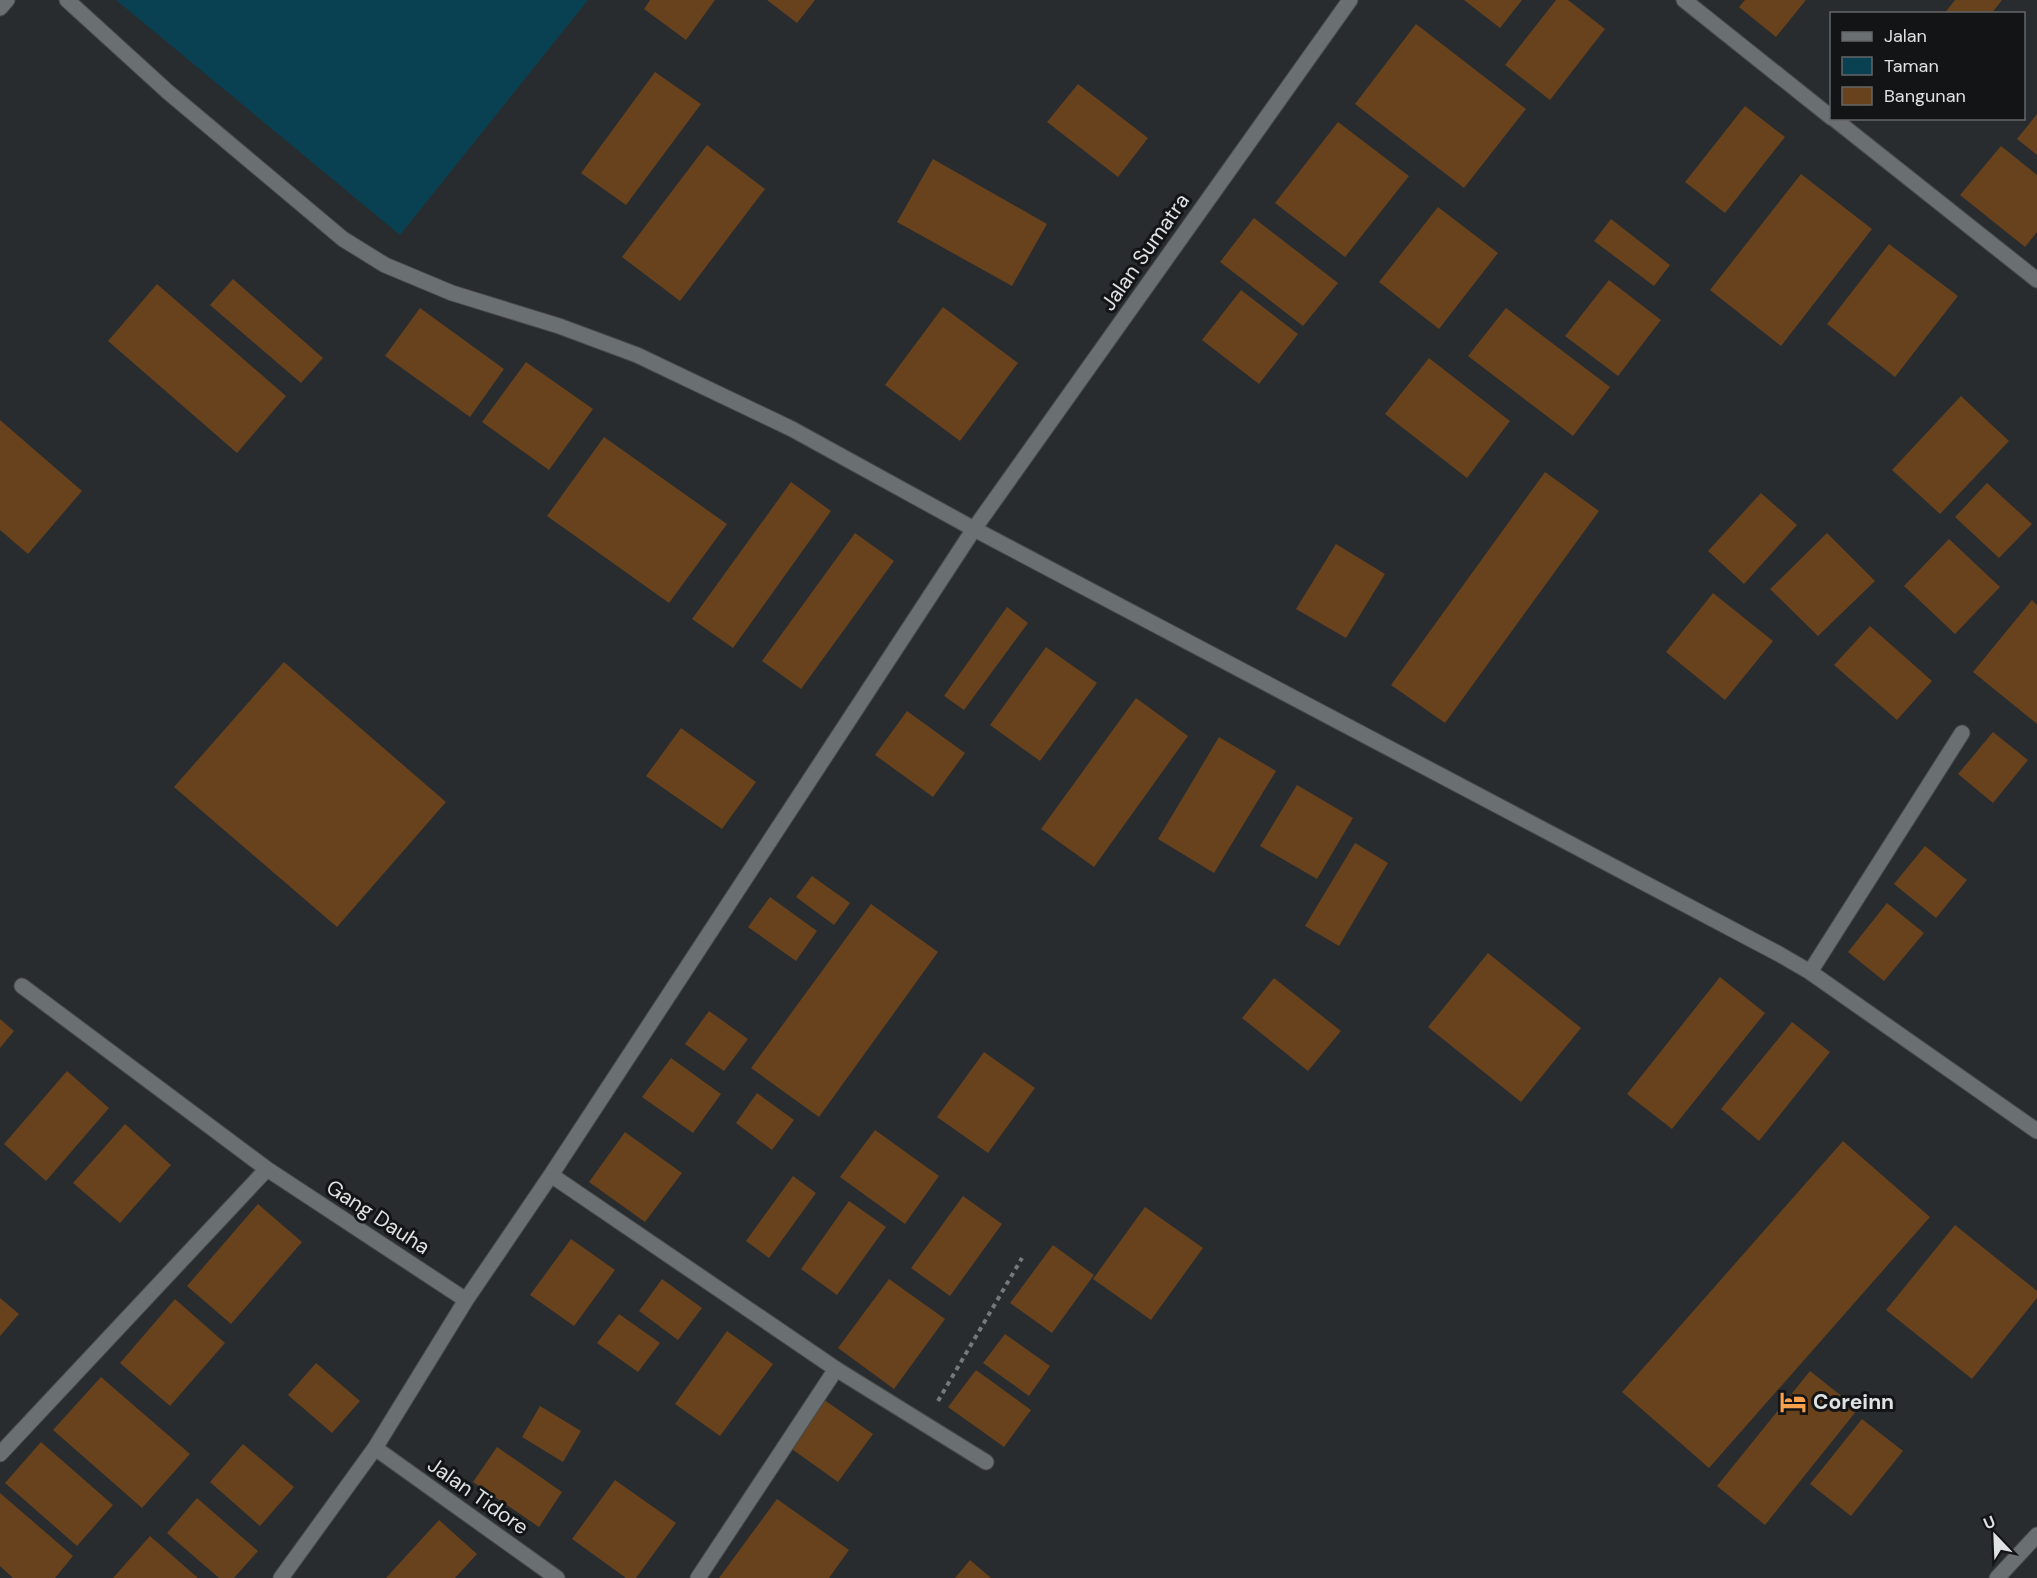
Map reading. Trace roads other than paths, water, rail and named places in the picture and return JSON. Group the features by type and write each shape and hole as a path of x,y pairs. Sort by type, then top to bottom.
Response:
{"street":[{"path":"0,8 7,0"},
{"path":"68,0 168,92 343,239 385,265 452,293 559,326 637,355 792,429 974,529 1810,972 2037,1131"},
{"name":"Jalan Sumatra","path":"281,1578 375,1448 466,1300 551,1175 974,529 1350,0"},
{"path":"1684,0 1830,116"},
{"path":"1835,120 2037,280"},
{"path":"1810,972 1962,734"},
{"name":"Gang Dauha","path":"22,986 267,1169 466,1300"},
{"path":"0,1454 267,1169"},
{"path":"551,1175 836,1369 986,1462"},
{"path":"698,1578 836,1369"},
{"name":"Jalan Tidore","path":"375,1448 557,1578"},
{"path":"2007,1575 2037,1535"}],"place":[{"name":"Coreinn","path":"1793,1402"}]}
